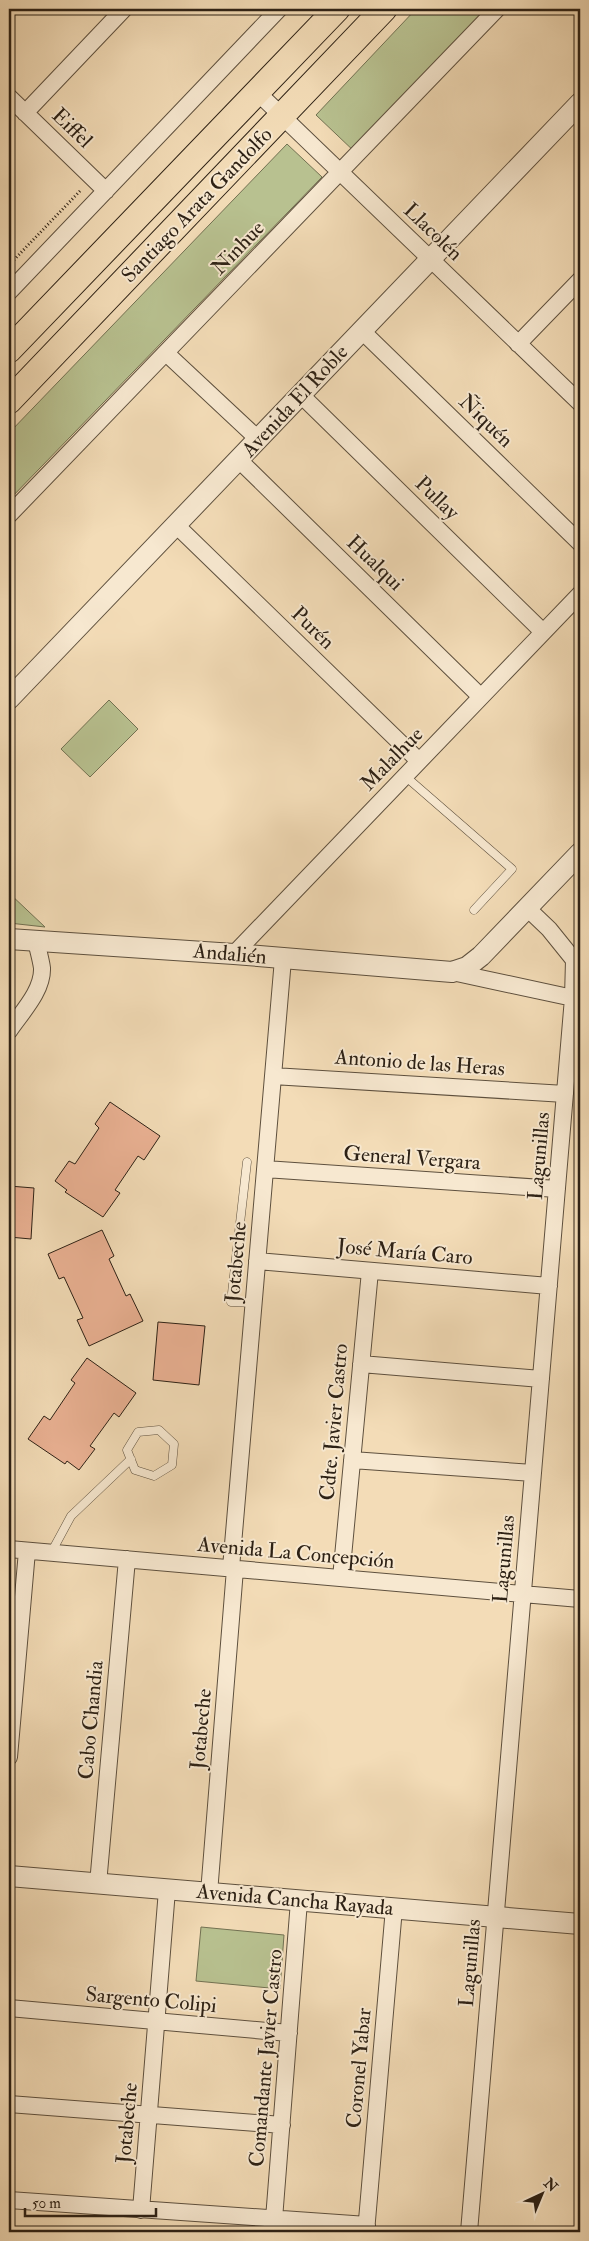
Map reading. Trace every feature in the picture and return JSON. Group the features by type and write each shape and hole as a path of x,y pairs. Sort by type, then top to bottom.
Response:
{"main road":[{"name":"Santiago Arata Gandolfo","path":"9,350 337,9"},
{"name":"Santiago Arata Gandolfo","path":"9,401 384,9"}],"street":[{"path":"25,112 124,9"},
{"path":"9,292 279,9"},
{"name":"Ninhue","path":"9,516 497,9"},
{"name":"Llacolén","path":"257,92 580,403"},
{"name":"Eiffel","path":"9,97 106,190"},
{"name":"Avenida El Roble","path":"9,699 177,526 430,258 580,103"},
{"path":"518,344 580,280"},
{"name":"Ñiquén","path":"362,331 580,543"},
{"path":"166,353 259,440"},
{"name":"Pullay","path":"301,395 543,632"},
{"name":"Hualqui","path":"239,460 481,697"},
{"name":"Purén","path":"177,526 420,761"},
{"name":"Malalhue","path":"234,954 580,594"},
{"path":"452,972 466,967 481,956 580,853"},
{"name":"Lagunillas","path":"469,2232 573,998 574,960 549,929 527,908"},
{"name":"Andalién","path":"9,939 234,954 452,972"},
{"path":"9,1031 39,983 42,969 36,941"},
{"name":"Jotabeche","path":"209,1893 257,1261 283,959"},
{"path":"452,972 573,998"},
{"name":"Antonio de las Heras","path":"273,1076 565,1094"},
{"name":"General Vergara","path":"265,1169 557,1189"},
{"name":"José María Caro","path":"257,1261 549,1286"},
{"name":"Cdte. Javier Castro","path":"341,1578 370,1271"},
{"path":"361,1364 541,1379"},
{"path":"352,1460 533,1474"},
{"name":"Avenida La Concepción","path":"9,1549 580,1599"},
{"path":"9,1757 27,1551"},
{"name":"Cabo Chandia","path":"98,1884 127,1559"},
{"name":"Avenida Cancha Rayada","path":"9,1876 580,1924"},
{"name":"Jotabeche","path":"141,2210 167,1890"},
{"name":"Comandante Javier Castro","path":"274,2219 300,1900"},
{"name":"Coronel Yabar","path":"367,2229 394,1908"},
{"name":"Sargento Colipi","path":"9,2008 289,2033"},
{"path":"9,2104 282,2125"},
{"path":"9,2200 274,2219 367,2229"}],"lane":[{"path":"405,776 512,869 474,910"},
{"path":"247,1162 231,1302 254,1303"},
{"path":"159,1430 174,1444 172,1465 154,1476 135,1470 131,1459 127,1450 138,1432 159,1430"},
{"path":"51,1553 72,1516 131,1459"}],"green space":[{"path":"416,9 492,9 357,154 316,115"},
{"path":"287,144 322,177 9,500 9,433"},
{"path":"109,700 138,729 90,777 61,749"},
{"path":"9,893 45,927 9,923"},
{"path":"201,1927 284,1935 280,1989 196,1981"}],"building":[{"path":"110,1102 160,1136 144,1160 138,1156 115,1190 120,1193 103,1217 65,1192 67,1190 55,1181 69,1161 75,1164 99,1128 95,1124"},
{"path":"9,1186 34,1188 31,1239 9,1237"},
{"path":"102,1230 114,1256 109,1259 126,1296 130,1294 143,1321 89,1346 77,1320 83,1318 64,1277 59,1279 48,1254"},
{"path":"158,1322 205,1326 199,1385 153,1380"},
{"path":"87,1358 136,1393 119,1417 114,1413 90,1446 95,1449 79,1470 67,1461 65,1464 28,1439 44,1416 50,1420 75,1383 71,1380"}]}
